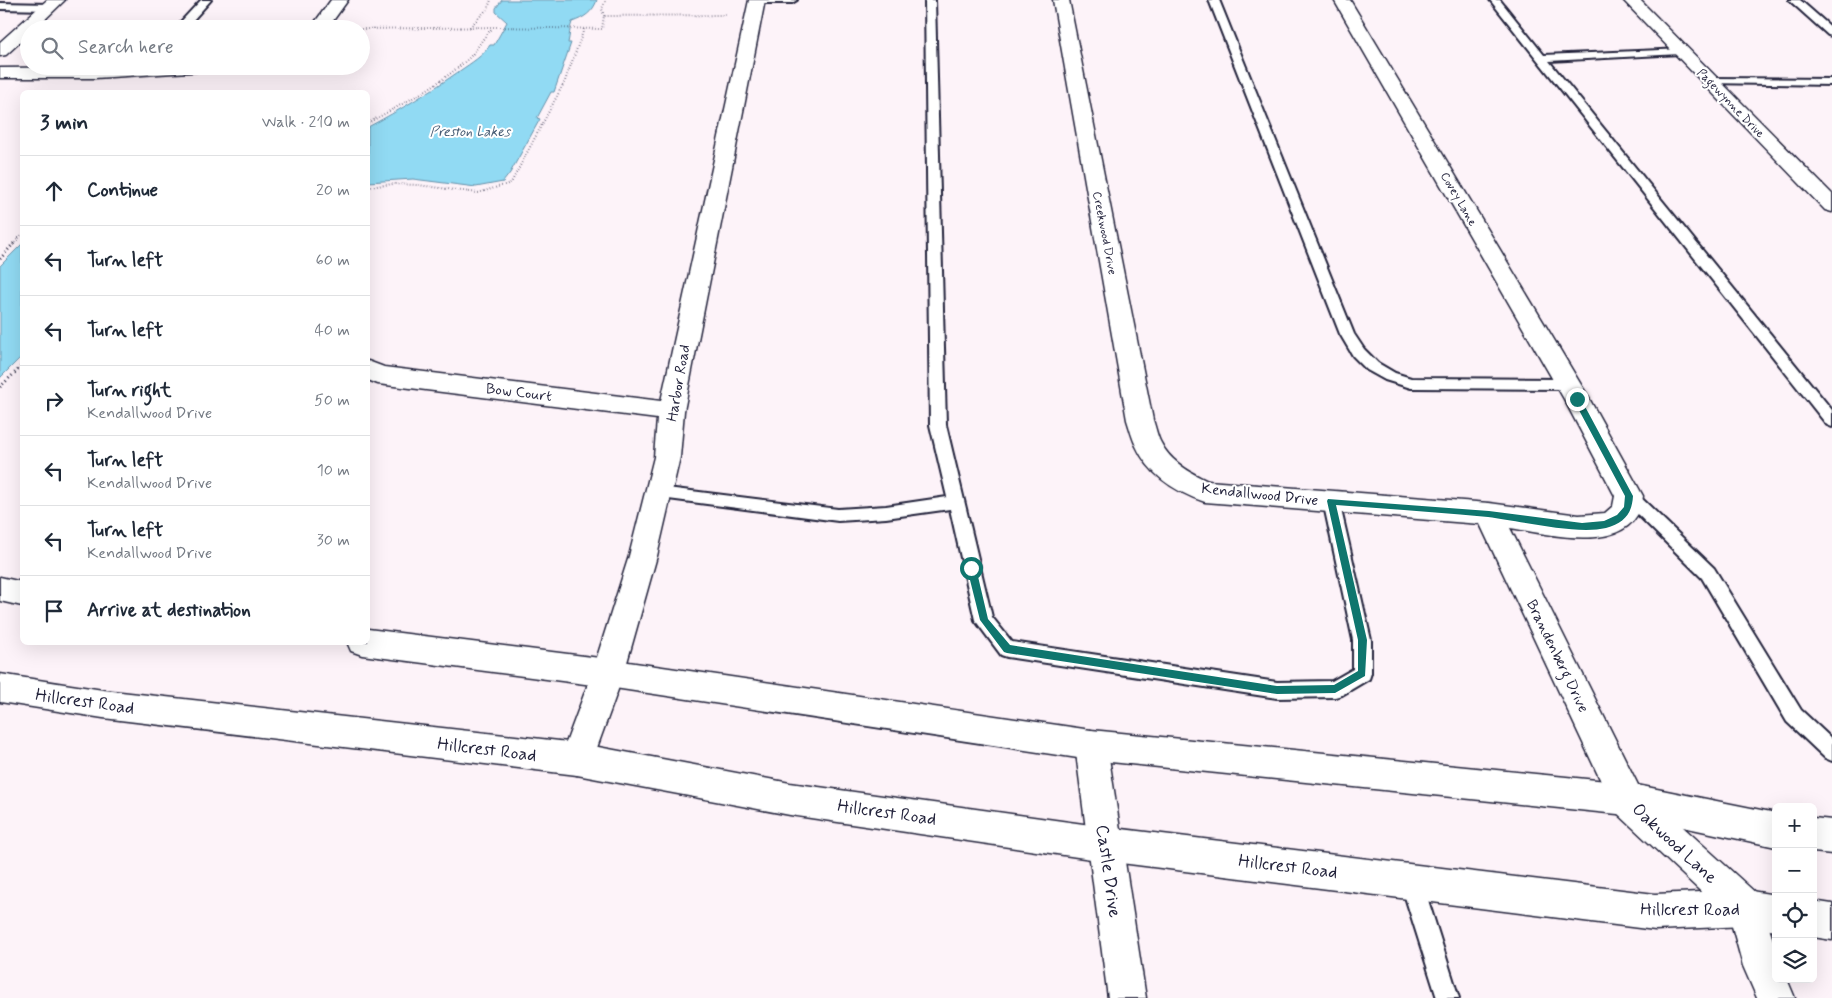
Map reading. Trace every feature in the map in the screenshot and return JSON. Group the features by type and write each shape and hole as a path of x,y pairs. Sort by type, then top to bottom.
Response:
{"street":[{"path":"325,20 340,0"},
{"name":"Creekwood Drive","path":"1062,0 1140,420 1151,450 1161,462"},
{"name":"Covey Lane","path":"1342,0 1572,391"},
{"name":"Pagewynne Drive","path":"1631,0 1832,206"},
{"path":"34,20 53,3"},
{"name":"Harbor Road","path":"577,759 608,672 643,556 659,493 667,458 671,411 756,5"},
{"path":"0,51 20,33"},
{"path":"0,73 20,72"},
{"name":"Bow Court","path":"370,370 378,375 671,411"},
{"path":"1572,391 1629,496"},
{"name":"Kendallwood Drive","path":"1161,462 1170,472 1184,482 1205,491 1489,514 1582,526 1605,524 1620,518 1628,508 1629,496"},
{"name":"Brandenberg Drive","path":"1489,514 1627,799"},
{"path":"0,589 20,594"},
{"path":"370,643 608,672 1091,745 1627,799 1772,829"},
{"name":"Hillcrest Road","path":"0,688 103,704 577,759 790,799 1105,844 1655,912 1760,911"},
{"name":"Castle Drive","path":"1091,745 1127,998"},
{"name":"Oakwood Lane","path":"1627,799 1760,911"},
{"path":"1817,835 1832,837"},
{"path":"1760,911 1769,982"},
{"path":"1817,920 1832,922"}],"lane":[{"path":"187,20 206,0"},
{"path":"756,5 792,0"},
{"path":"930,0 938,425 984,620 1007,649 1277,690 1335,689 1362,673 1362,640 1331,501"},
{"path":"1214,0 1347,334 1366,360 1380,373 1394,380 1411,383 1572,391"},
{"path":"1495,0 1832,421"},
{"path":"1794,0 1832,33"},
{"path":"0,6 53,3"},
{"path":"1541,58 1680,51"},
{"path":"1710,81 1832,82"},
{"path":"659,493 838,515 886,512 957,502"},
{"path":"1629,496 1708,573 1794,716 1832,752"},
{"path":"1410,881 1448,998"}],"path":[{"path":"470,28 488,8 492,0"},
{"path":"370,29 495,27 602,29 604,16 602,9 606,0"},
{"path":"604,16 756,5"},
{"path":"370,121 418,94 446,75 471,56 482,43 489,30 495,27"},
{"path":"370,187 394,184 478,193 511,183 565,81 584,29"},
{"path":"0,260 20,236"},
{"path":"0,387 20,368"}],"water":[{"name":"Preston Lakes","path":"502,0 597,0 587,14 572,22 568,43 571,43 554,92 551,92 537,118 540,119 510,173 503,182 476,187 413,179 370,182 370,126 438,85 477,59 490,45 494,45 507,22 496,12 496,8"},
{"path":"20,246 20,358 0,378 0,266"}],"route":[{"path":"971,568 984,620 1007,649 1277,690 1335,689 1362,673 1362,640 1331,501 1489,514 1582,526 1605,524 1620,518 1628,508 1629,496 1577,399"}]}
